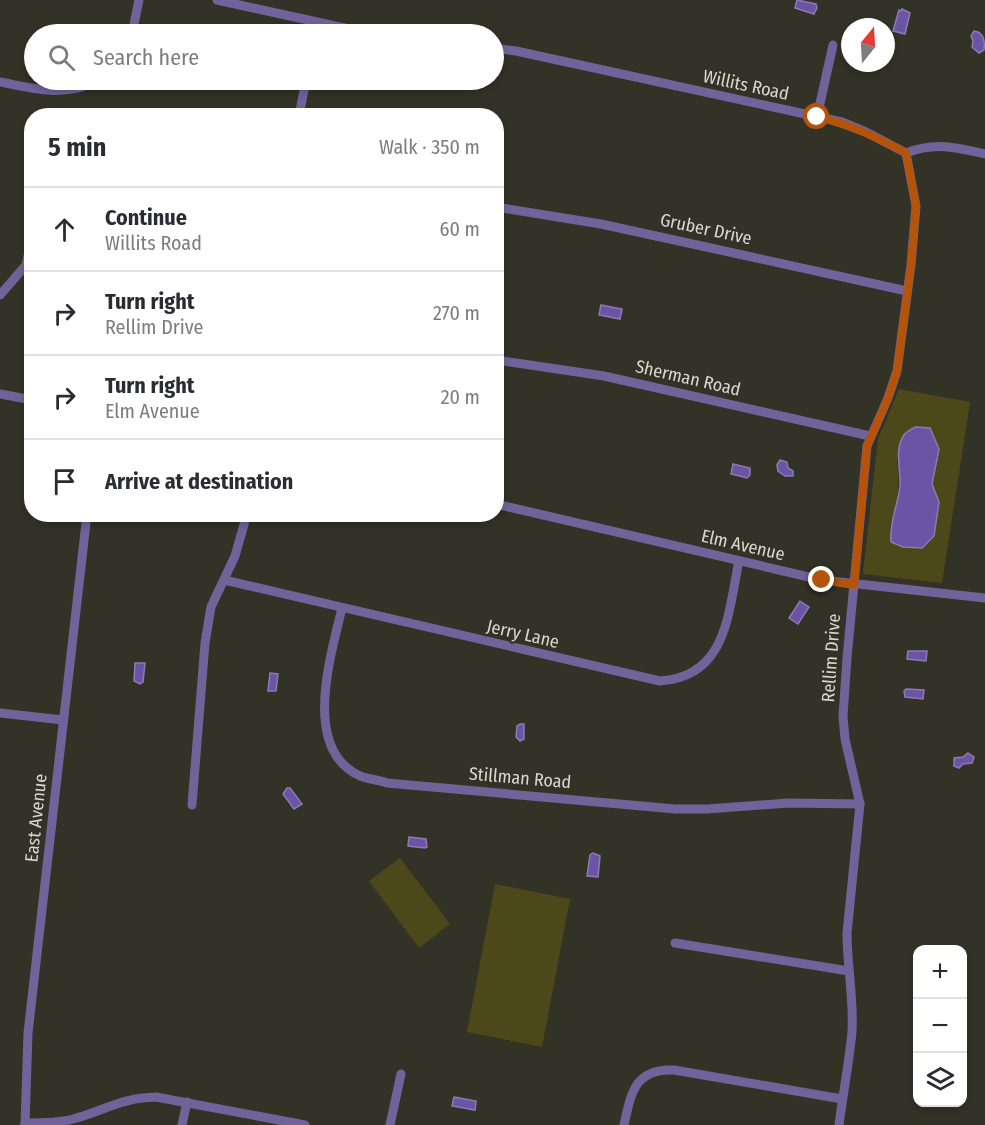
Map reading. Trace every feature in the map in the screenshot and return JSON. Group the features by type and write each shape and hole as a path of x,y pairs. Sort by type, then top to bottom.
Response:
{"street":[{"path":"134,24 139,0"},
{"path":"217,0 325,24"},
{"path":"817,117 833,45"},
{"name":"Willits Road","path":"504,49 842,122 906,153"},
{"path":"0,82 24,86"},
{"path":"45,90 56,92 74,90"},
{"path":"301,108 304,90"},
{"path":"906,153 935,146 953,147 985,154"},
{"name":"Rellim Drive","path":"839,1125 852,1032 847,933 860,804 845,739 843,716 867,446 897,371 916,217 912,179 906,153"},
{"name":"Gruber Drive","path":"504,208 601,224 907,291"},
{"path":"0,295 24,267"},
{"name":"Sherman Road","path":"504,361 604,376 870,436"},
{"path":"0,394 24,398"},
{"name":"Elm Avenue","path":"504,506 822,580 985,598"},
{"name":"East Avenue","path":"26,1124 28,1033 86,522"},
{"path":"192,805 205,643 211,608 235,556 246,522"},
{"name":"Jerry Lane","path":"224,580 644,679 673,681 687,677 701,668 717,649 723,634 739,561"},
{"name":"Stillman Road","path":"342,608 329,666 324,717 328,737 336,756 360,776 387,783 675,809 788,802 860,804"},
{"path":"0,713 63,720"},
{"path":"675,943 849,971"},
{"path":"624,1125 631,1093 641,1079 660,1069 842,1099"},
{"path":"390,1125 401,1074"},
{"path":"26,1124 73,1119 135,1097 156,1097 305,1125"},
{"path":"182,1125 187,1102"}],"shaded area":[{"path":"797,0 816,4 814,14 795,8"},
{"path":"902,9 910,13 905,34 895,32 899,10"},
{"path":"974,31 982,35 984,41 984,50 979,53 972,47 971,36"},
{"path":"601,305 622,309 620,319 599,315"},
{"path":"899,389 970,402 942,583 863,574 878,439","holes":["897,459 932,484 939,502 890,529 898,494"]},
{"path":"915,427 930,428 939,449 932,484 939,502 934,536 922,548 903,547 891,542 891,528 900,486 899,447 904,435"},
{"path":"780,460 787,462 788,468 793,471 793,476 785,476 778,471 777,465"},
{"path":"733,464 750,468 750,475 747,478 731,474"},
{"path":"800,601 809,607 798,624 789,618"},
{"path":"908,651 927,651 926,661 907,659"},
{"path":"135,663 145,663 143,682 140,684 134,681"},
{"path":"270,673 278,674 276,691 268,691"},
{"path":"906,689 924,690 923,699 905,697"},
{"path":"524,724 524,739 520,741 516,737 517,726"},
{"path":"968,753 974,757 972,763 963,764 959,768 954,766 954,758 963,757"},
{"path":"287,788 290,788 302,804 294,809 283,794"},
{"path":"409,837 426,839 427,847 408,846"},
{"path":"593,853 600,856 598,877 587,876 590,855"},
{"path":"400,858 450,924 419,948 369,881"},
{"path":"495,884 570,899 542,1047 467,1032"},
{"path":"454,1097 476,1101 475,1110 452,1106"}],"route":[{"path":"817,117 842,122 906,153 916,206 897,371 867,446 854,585 822,580"}]}
